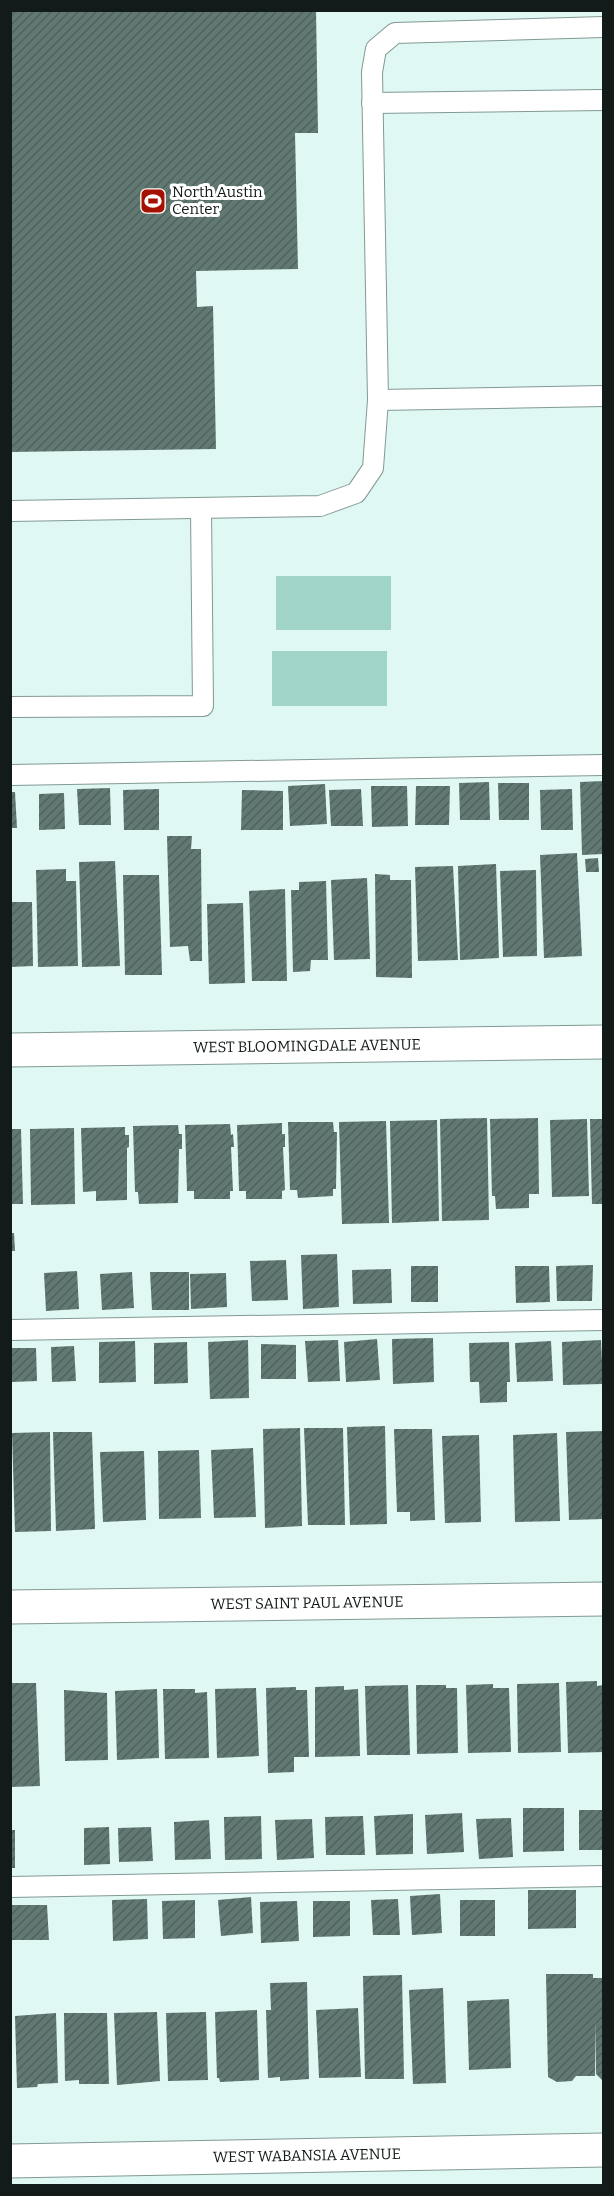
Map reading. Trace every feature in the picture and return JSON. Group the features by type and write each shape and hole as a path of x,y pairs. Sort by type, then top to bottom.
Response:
{"street":[{"name":"WEST BLOOMINGDALE AVENUE","path":"10,1050 603,1042"},
{"name":"WEST SAINT PAUL AVENUE","path":"10,1607 603,1599"},
{"name":"WEST WABANSIA AVENUE","path":"10,2161 603,2151"}],"lane":[{"path":"10,511 320,506 356,493 373,468 378,400 372,103 372,72 376,49 395,33 603,27"},
{"path":"372,103 603,100"},
{"path":"378,400 603,396"},
{"path":"10,707 203,706 201,508"},
{"path":"10,775 603,765"},
{"path":"10,1330 603,1320"},
{"path":"10,1887 603,1876"}],"green space":[{"path":"276,576 391,576 391,630 276,630"},
{"path":"272,651 387,651 387,706 272,706"}],"building":[{"name":"North Austin Center","path":"10,10 316,10 318,133 295,133 298,269 196,271 197,307 213,306 216,449 10,452"},
{"path":"604,781 603,854 582,855 580,782"},
{"path":"489,782 490,820 460,820 459,783"},
{"path":"498,783 529,783 529,820 499,820"},
{"path":"325,784 327,824 290,826 288,786"},
{"path":"371,786 407,786 408,826 372,827"},
{"path":"416,786 450,786 449,825 415,825"},
{"path":"110,788 111,825 79,825 77,789"},
{"path":"159,789 159,830 124,830 123,790"},
{"path":"361,789 363,826 331,826 329,790"},
{"path":"572,789 573,830 541,830 540,790"},
{"path":"242,790 283,791 283,830 241,830"},
{"path":"10,792 15,792 17,828 10,828"},
{"path":"64,793 65,829 39,830 39,794"},
{"path":"167,836 192,836 191,849 201,849 202,961 190,961 188,946 170,947"},
{"path":"577,853 582,956 544,958 540,855"},
{"path":"598,858 599,872 586,872 585,859"},
{"path":"115,861 120,966 82,967 79,862"},
{"path":"496,864 499,958 460,960 458,866"},
{"path":"453,866 458,960 418,961 415,867"},
{"path":"66,869 66,881 76,881 78,966 38,967 36,870"},
{"path":"536,870 537,956 503,957 500,871"},
{"path":"375,874 390,875 390,880 411,880 412,978 376,977"},
{"path":"123,875 159,875 162,975 125,975"},
{"path":"367,878 370,959 334,960 331,880"},
{"path":"326,881 328,960 311,960 310,971 293,972 291,890 299,890 299,882"},
{"path":"285,889 287,981 252,981 249,891"},
{"path":"10,902 32,902 33,966 10,967"},
{"path":"243,903 245,983 209,984 207,904"},
{"path":"487,1118 489,1220 442,1221 440,1119"},
{"path":"538,1118 539,1194 529,1194 529,1208 496,1209 495,1196 492,1196 490,1119"},
{"path":"587,1119 589,1196 552,1197 550,1120"},
{"path":"590,1119 604,1119 604,1204 592,1204"},
{"path":"437,1120 439,1221 392,1223 390,1121"},
{"path":"386,1121 389,1223 342,1224 339,1122"},
{"path":"288,1122 333,1122 334,1132 337,1132 336,1189 333,1189 333,1196 298,1198 297,1190 290,1190"},
{"path":"282,1123 282,1134 285,1134 285,1147 283,1147 285,1190 282,1191 282,1199 246,1199 246,1191 239,1191 237,1125"},
{"path":"230,1124 234,1147 231,1147 233,1191 230,1191 230,1199 194,1199 194,1191 187,1191 185,1125"},
{"path":"178,1125 179,1134 182,1134 182,1149 179,1149 178,1203 139,1204 138,1192 135,1192 133,1126"},
{"path":"125,1127 125,1135 129,1135 127,1200 96,1201 96,1191 83,1192 81,1128"},
{"path":"74,1128 75,1204 31,1205 30,1129"},
{"path":"10,1129 21,1129 23,1204 10,1204"},
{"path":"10,1233 14,1233 15,1251 10,1251"},
{"path":"337,1254 339,1307 303,1309 301,1255"},
{"path":"286,1260 288,1300 252,1301 250,1261"},
{"path":"593,1265 592,1301 557,1301 556,1266"},
{"path":"411,1266 438,1266 438,1302 411,1302"},
{"path":"515,1266 549,1266 550,1302 516,1303"},
{"path":"391,1269 392,1303 353,1304 352,1270"},
{"path":"77,1271 79,1309 46,1311 44,1273"},
{"path":"132,1272 134,1308 102,1310 100,1274"},
{"path":"150,1272 189,1272 189,1310 152,1310"},
{"path":"226,1273 227,1307 191,1309 190,1274"},
{"path":"433,1338 434,1382 393,1384 392,1339"},
{"path":"377,1339 380,1380 346,1382 344,1342"},
{"path":"248,1340 249,1398 210,1399 208,1342"},
{"path":"338,1340 340,1381 308,1382 305,1341"},
{"path":"601,1340 603,1384 563,1385 562,1342"},
{"path":"135,1341 136,1382 99,1383 99,1342"},
{"path":"551,1341 553,1381 517,1382 515,1343"},
{"path":"187,1342 188,1383 154,1384 154,1343"},
{"path":"509,1342 510,1382 507,1382 507,1402 480,1403 479,1382 470,1382 469,1343"},
{"path":"261,1344 296,1345 296,1379 261,1379"},
{"path":"74,1346 76,1381 52,1382 51,1347"},
{"path":"11,1348 36,1348 37,1381 12,1382"},
{"path":"385,1426 387,1524 350,1525 347,1427"},
{"path":"300,1428 302,1526 265,1528 263,1429"},
{"path":"304,1428 343,1428 345,1525 308,1525"},
{"path":"394,1429 432,1429 435,1520 410,1521 410,1512 397,1512"},
{"path":"604,1431 604,1519 569,1520 566,1432"},
{"path":"50,1432 51,1531 15,1532 12,1433"},
{"path":"53,1432 92,1432 95,1529 56,1531"},
{"path":"557,1433 560,1521 515,1522 513,1435"},
{"path":"479,1435 481,1522 445,1523 442,1436"},
{"path":"253,1448 256,1517 214,1518 211,1450"},
{"path":"199,1450 201,1518 159,1519 158,1451"},
{"path":"144,1451 146,1520 103,1522 100,1452"},
{"path":"597,1681 597,1686 604,1685 604,1752 568,1753 566,1682"},
{"path":"10,1683 36,1683 40,1786 10,1787"},
{"path":"559,1683 561,1752 518,1753 517,1684"},
{"path":"493,1684 493,1688 509,1688 511,1752 468,1753 466,1685"},
{"path":"408,1685 410,1755 367,1755 365,1686"},
{"path":"416,1685 446,1685 446,1688 457,1688 458,1753 417,1754"},
{"path":"344,1686 344,1690 358,1689 360,1756 315,1757 315,1687"},
{"path":"296,1687 296,1690 307,1690 309,1757 294,1757 294,1772 268,1773 266,1688"},
{"path":"256,1688 259,1756 217,1758 215,1689"},
{"path":"157,1689 159,1758 117,1760 115,1691"},
{"path":"163,1689 195,1689 195,1693 207,1692 209,1758 165,1759"},
{"path":"64,1690 107,1693 108,1760 65,1761"},
{"path":"523,1808 564,1808 564,1851 523,1852"},
{"path":"579,1810 604,1810 604,1850 579,1850"},
{"path":"462,1813 464,1852 427,1854 425,1815"},
{"path":"413,1814 413,1854 376,1855 374,1816"},
{"path":"261,1816 262,1859 225,1860 224,1817"},
{"path":"363,1816 365,1855 326,1855 325,1817"},
{"path":"511,1818 513,1857 479,1859 476,1819"},
{"path":"312,1819 314,1858 277,1860 275,1820"},
{"path":"209,1820 211,1859 175,1860 174,1822"},
{"path":"109,1827 110,1864 84,1865 84,1828"},
{"path":"151,1827 153,1861 119,1862 118,1828"},
{"path":"10,1830 15,1830 15,1868 10,1868"},
{"path":"528,1890 576,1890 576,1928 528,1929"},
{"path":"440,1894 442,1933 412,1935 410,1896"},
{"path":"251,1897 253,1933 221,1936 218,1900"},
{"path":"147,1899 148,1939 113,1941 112,1900"},
{"path":"398,1899 400,1935 373,1935 371,1900"},
{"path":"195,1900 195,1938 163,1939 162,1901"},
{"path":"460,1900 495,1900 495,1936 460,1936"},
{"path":"297,1901 299,1941 261,1943 260,1902"},
{"path":"313,1901 350,1901 350,1936 313,1937"},
{"path":"10,1905 47,1905 49,1940 12,1940"},
{"path":"546,1974 593,1974 593,1978 604,1978 604,2082 596,2074 595,2020 595,2076 576,2076 572,2081 557,2082 548,2077"},
{"path":"402,1975 404,2079 365,2079 363,1976"},
{"path":"307,1982 309,2079 280,2081 280,2077 268,2078 266,2010 271,2010 270,1983"},
{"path":"443,1988 446,2083 413,2084 409,1990"},
{"path":"509,1999 511,2068 469,2070 467,2001"},
{"path":"358,2008 361,2077 319,2078 316,2010"},
{"path":"257,2010 259,2080 220,2082 217,2078 215,2012"},
{"path":"157,2012 160,2081 117,2085 114,2013"},
{"path":"206,2012 208,2080 168,2081 166,2013"},
{"path":"56,2013 58,2083 17,2088 15,2016"},
{"path":"64,2013 107,2013 109,2084 79,2084 79,2080 65,2081"}],"place":[{"name":"North Austin Center","path":"153,201"}]}
